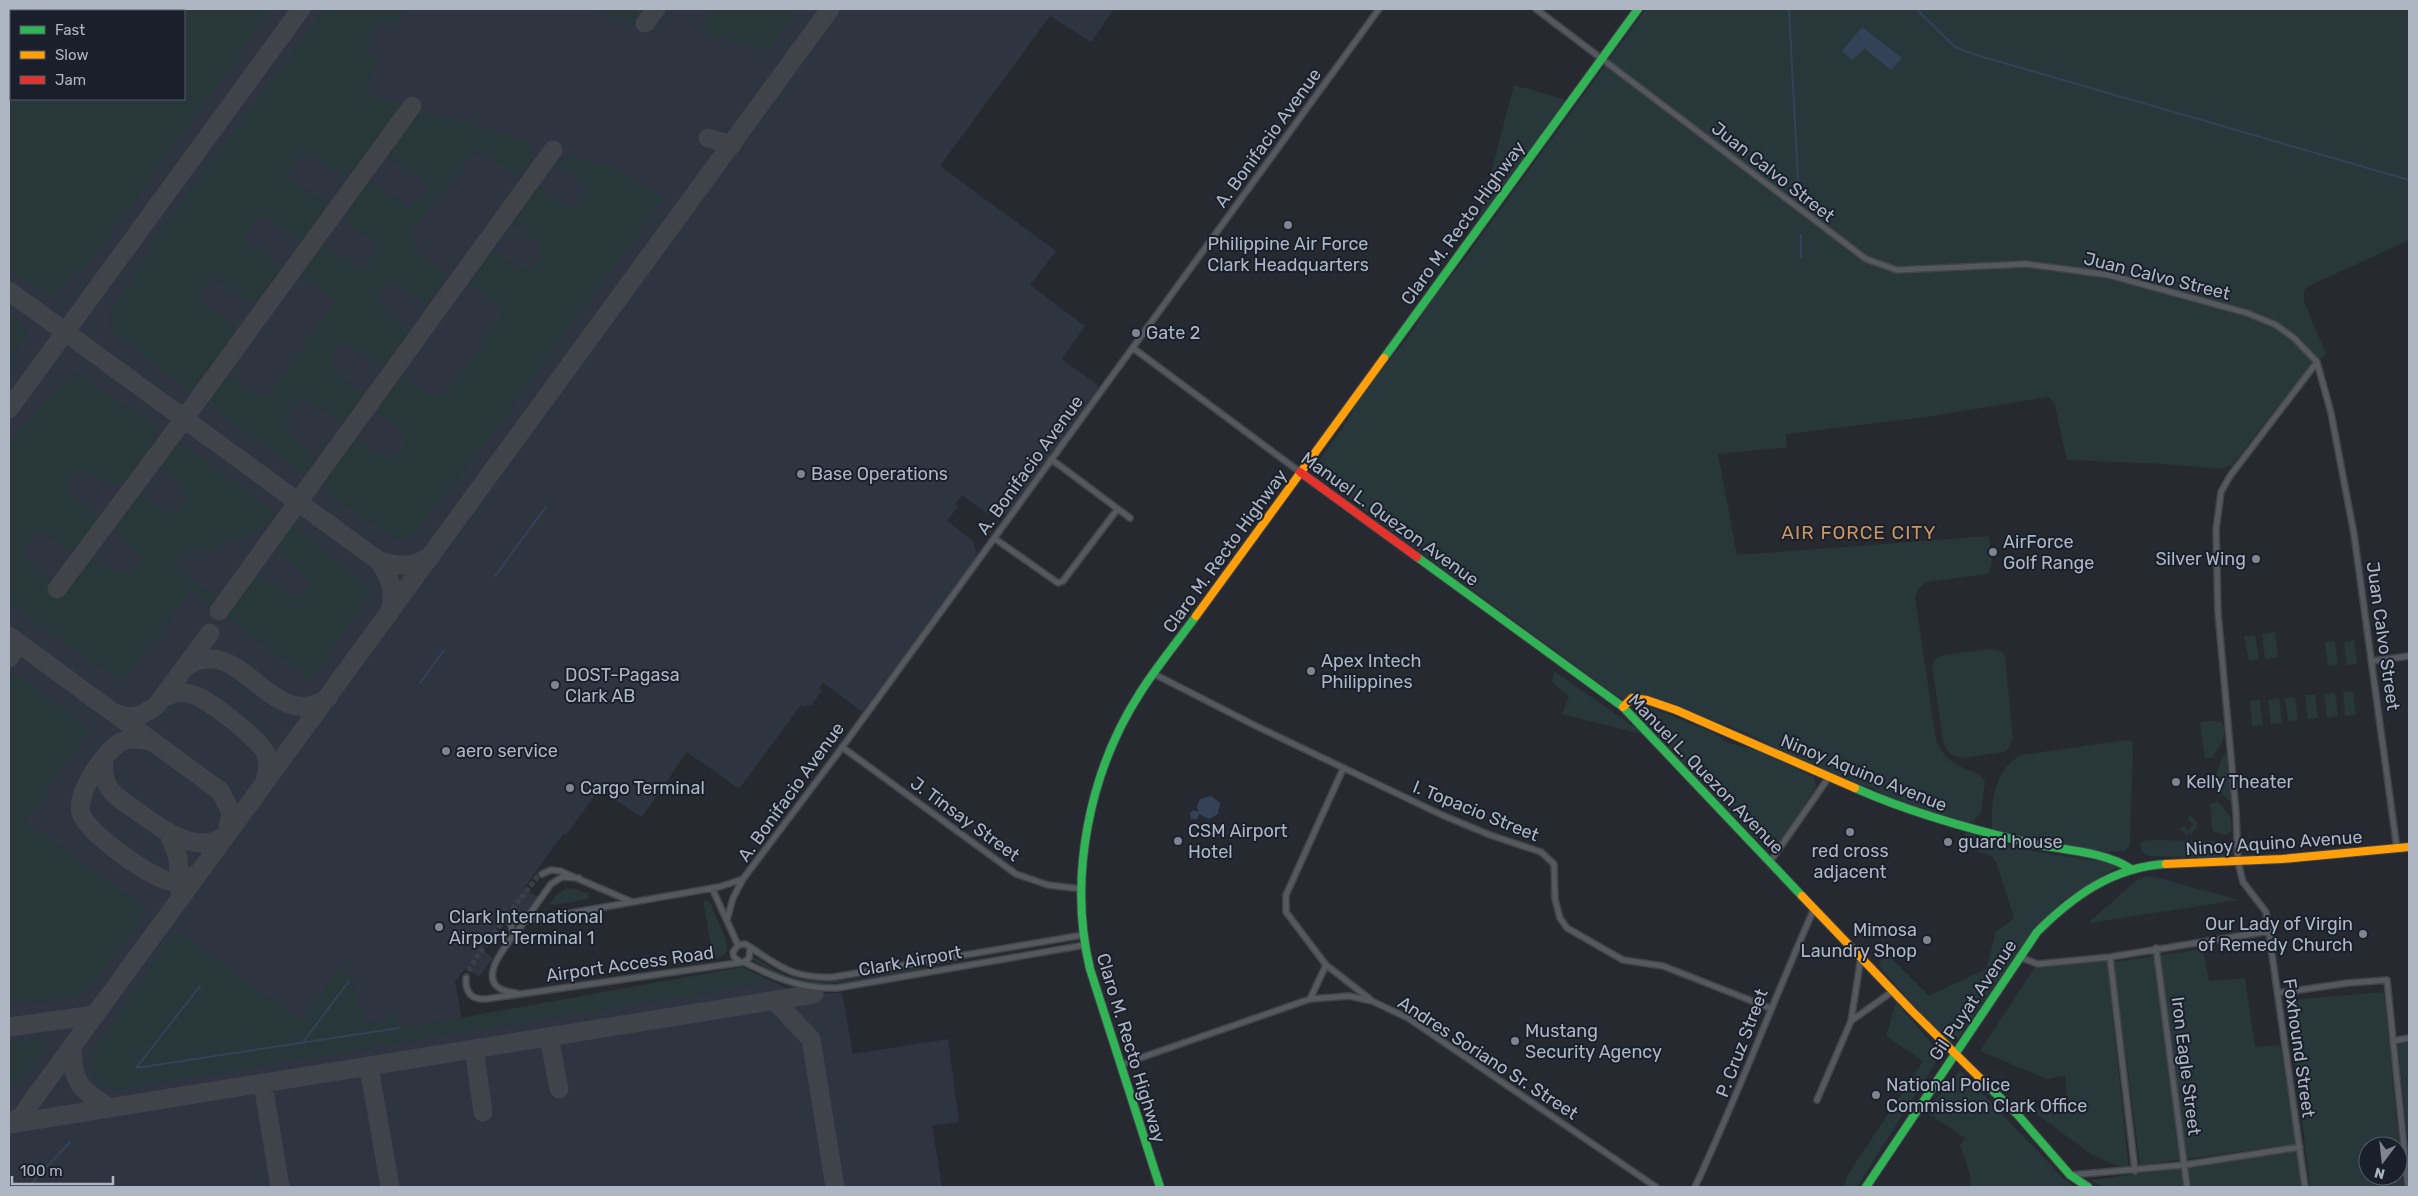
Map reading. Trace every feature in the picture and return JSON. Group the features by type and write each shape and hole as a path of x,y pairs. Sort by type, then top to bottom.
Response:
{"main road":[{"name":"Claro M. Recto Highway","path":"1160,1187 1098,1000 1083,935 1082,889 1085,848 1104,765 1130,709 1154,674 1638,9"},
{"name":"Manuel L. Quezon Avenue","path":"1300,472 1623,707 1892,991 2017,1114 2070,1175 2088,1187"},
{"name":"Ninoy Aquino Avenue","path":"1623,707 1628,700 1636,697 1650,700 1891,804 1945,822 2062,850 2108,857 2122,862 2131,869"},
{"name":"Ninoy Aquino Avenue","path":"2140,867 2303,858 2409,847"},
{"name":"Gil Puyat Avenue","path":"1866,1187 2037,932 2058,912 2104,880 2140,867"}],"street":[{"name":"A. Bonifacio Avenue","path":"727,920 733,898 743,879 842,747 1379,9"},
{"name":"Juan Calvo Street","path":"1536,9 1866,259 1896,270 2026,264 2109,275 2248,313 2276,325 2294,338 2317,362 2331,413 2352,525 2373,661 2397,849"},
{"name":"Manuel L. Quezon Avenue","path":"1133,348 1300,472"},
{"name":"Foxhound Street","path":"2305,1187 2270,931 2266,912 2243,882 2238,862 2236,813 2218,612 2216,530 2217,506 2221,492 2230,476 2317,362"},
{"path":"1051,459 1130,518"},
{"path":"994,538 1055,583 1060,583 1118,508"},
{"path":"2373,661 2409,656"},
{"name":"I. Topacio Street","path":"1154,674 1343,769 1466,826 1541,852 1554,864 1554,899 1560,918 1567,928 1623,960 1663,966 1770,1008"},
{"name":"J. Tinsay Street","path":"842,747 1016,874 1048,885 1082,889"},
{"path":"1343,769 1284,903 1286,912 1326,965 1372,1001"},
{"path":"1770,862 1828,777"},
{"path":"542,874 560,871 632,902"},
{"name":"Airport Access Road","path":"525,994 498,987 493,977 494,964 556,880 567,877 579,878"},
{"path":"524,922 734,884 743,879"},
{"path":"712,888 738,945"},
{"name":"P. Cruz Street","path":"1695,1187 1735,1101 1770,1008 1814,909"},
{"path":"508,916 514,935"},
{"path":"2019,957 2038,964 2110,957 2156,948 2270,931"},
{"name":"Clark Airport","path":"750,950 788,972 815,977 834,977 1083,935"},
{"path":"745,944 750,950 750,958 742,962 733,954 738,945 745,944"},
{"name":"Clark Airport","path":"742,962 784,982 809,988 837,988 1085,945"},
{"name":"Iron Eagle Street","path":"2156,948 2186,1187"},
{"path":"1817,1100 1851,1020 1861,957"},
{"path":"2110,957 2135,1171"},
{"path":"926,961 928,971"},
{"name":"Airport Access Road","path":"466,978 468,991 475,998 486,999 742,962"},
{"path":"1310,999 1326,965"},
{"path":"2278,993 2340,984 2388,980 2408,1187"},
{"path":"1851,1020 1892,991"},
{"name":"Andres Soriano Sr. Street","path":"1120,1065 1310,999 1349,996 1372,1001 1408,1018 1656,1187"},
{"path":"2393,1041 2409,1038"},
{"path":"2070,1175 2135,1171 2300,1147"}],"shaded area":[{"path":"9,9 1114,9 1091,42 1050,16 940,166 1056,251 1030,285 1085,326 1062,359 1099,386 1007,514 988,514 962,495 955,504 958,507 947,521 973,541 977,555 864,710 861,711 823,683 819,688 822,690 811,706 808,704 806,707 801,705 739,789 687,752 642,817 599,790 566,835 563,834 524,888 537,897 524,915 511,907 481,949 493,958 479,977 466,968 455,982 462,1019 754,973 793,991 814,994 842,993 853,1054 948,1039 959,1122 932,1126 942,1187 9,1187"},
{"path":"9,9 272,9 83,272 76,267 62,288 54,293 43,290 16,274 9,273"},
{"path":"325,9 409,9 397,25 381,22 363,49 380,56 363,93 403,105 349,176 342,176 305,150 294,160 288,177 324,202 325,208 303,238 296,239 261,215 242,237 279,264 279,271 257,301 248,300 213,277 198,300 233,325 233,334 194,387 187,390 115,333 110,324 109,315 153,247 150,243"},
{"path":"590,9 645,9 634,24"},
{"path":"712,9 792,9 791,17 770,52 701,32"},
{"path":"1646,9 2409,9 2409,240 2307,287 2304,291 2304,301 2326,354 2302,376 2232,465 2220,469 2165,464 2067,460 2054,402 2048,397 1926,417 1786,434 1787,447 1718,454 1737,555 1989,536 1992,564 1987,574 1926,582 1918,589 1915,598 1936,740 1948,759 1976,773 1985,782 1981,813 1972,822 1961,823 1950,820 1889,798 1872,788 1846,781 1746,733 1654,697 1643,695 1624,699 1620,698 1386,527 1317,473 1318,462 1346,423 1359,399 1415,328 1424,310 1460,265"},
{"path":"1514,85 1567,100 1479,219"},
{"path":"427,112 529,142 533,153 531,162 520,178 485,153 475,152 413,229 413,244 417,250 448,276 427,305 397,286 390,286 383,290 379,296 382,308 410,330 383,368 358,350 344,347 338,349 333,354 332,364 337,373 364,393 342,424 307,400 301,399 288,415 288,432 315,457 308,468 299,472 206,403 223,380 231,376 260,397 268,396 335,302 303,277 304,268 309,258 317,250 325,245 359,268 365,267 378,246 341,218 364,183 371,181 408,207 417,199 424,199 422,195 429,185 385,154 412,119"},
{"path":"571,155 619,170 664,198 489,438 414,535 405,539 395,539 328,494 322,484 324,479 353,436 386,457 397,455 400,452 405,440 402,434 392,422 374,408 400,372 422,390 429,393 441,394 448,391 500,319 498,306 467,282 491,247 519,267 531,267 538,261 541,254 539,244 510,221 537,186 560,202 572,206 582,200 585,192 584,184 555,163"},
{"path":"9,313 24,326 27,332 11,360 18,365 9,378"},
{"path":"76,374 158,426 156,440 123,484 110,483 83,471 77,473 72,479 70,483 71,494 76,501 97,518 76,549 66,549 44,535 39,534 30,539 27,553 30,562 52,581 57,590 67,593 89,561 98,560 123,573 133,572 138,568 139,556 116,534 115,526 139,493 167,511 178,510 183,505 185,496 181,488 157,467 173,445 180,442 276,513 264,529 213,548 185,552 177,563 176,568 217,598 212,606 191,591 128,677 117,679 9,603 9,438 10,436 14,438 68,375"},
{"path":"290,524 362,580 369,589 367,598 312,680 224,615 253,575 259,576 295,597 301,596 306,591 308,583 305,576 272,545"},
{"path":"2275,632 2278,657 2265,659 2262,634"},
{"path":"2255,635 2259,659 2249,661 2244,636"},
{"path":"2354,640 2357,664 2347,665 2344,642"},
{"path":"2335,641 2338,665 2328,666 2325,642"},
{"path":"1991,649 2003,652 2005,657 2013,738 2008,749 2004,752 1962,758 1952,755 1947,751 1943,741 1932,665 1937,657 1943,655"},
{"path":"1554,671 1646,735 1562,714 1569,697 1552,682"},
{"path":"9,675 19,675 88,727 88,733 25,821 144,907 143,917 87,993 77,997 9,1005"},
{"path":"2353,691 2356,715 2345,716 2343,692"},
{"path":"2335,693 2338,716 2327,718 2324,694"},
{"path":"2305,695 2315,695 2318,718 2308,719"},
{"path":"2295,697 2298,720 2288,721 2285,698"},
{"path":"2279,698 2282,723 2271,724 2268,700"},
{"path":"2260,700 2263,725 2252,726 2250,701"},
{"path":"1640,703 1712,732 1729,743 1759,751 1814,777 1816,787 1774,852 1766,849 1635,713 1634,707"},
{"path":"2219,721 2225,729 2225,734 2212,758 2205,758 2200,722"},
{"path":"2127,740 2132,741 2133,747 2130,845 2126,851 2079,850 2038,844 2004,836 1993,831 1992,811 1996,786 2007,766 2021,755"},
{"path":"2226,752 2231,803 2220,791 2216,779"},
{"path":"2218,801 2231,818 2232,830 2226,835 2214,832 2213,829 2209,805"},
{"path":"2189,814 2197,822 2196,825 2198,826 2190,835 2188,831 2193,825 2188,820"},
{"path":"2185,826 2188,836 2179,828"},
{"path":"1966,832 2026,850 2120,866 2064,900 2033,929 1959,1038 1951,1042 1944,1039 1879,966 1881,960 1888,955 1929,996 1986,969 1996,932 2014,918 1996,862 1992,856 1961,846"},
{"path":"2147,840 2225,841 2233,845 2233,854 2223,858 2148,856 2143,853 2141,848 2141,843"},
{"path":"2151,876 2239,900 2088,923 2138,879"},
{"path":"568,888 588,894 588,899 554,905 550,903 558,893"},
{"path":"703,900 712,904 713,911 727,944 726,951 722,956 713,959"},
{"path":"183,934 302,1022 341,967 351,976 364,1023 390,1020 395,1013 399,1027 404,1028 742,967 773,982 117,1090 98,1083 89,1070 90,1056 168,940 173,935"},
{"path":"2203,949 2209,981 2245,978 2255,1047 2280,1045 2296,1144 2140,1165 2114,962"},
{"path":"2106,954 2129,1171 2092,1155 2030,1109 2068,1105 2065,1076 2047,1079 1980,1051 2039,961"},
{"path":"754,957 781,973 806,980 838,981 920,967 922,969 837,983 814,984 788,979 751,958"},
{"path":"2384,992 2398,1136 2358,1136 2358,1186 2403,1187 2310,1187 2288,1000"},
{"path":"1896,1002 1941,1054 1857,1187 1844,1187 1847,1176 1923,1061 1886,1036"},
{"path":"39,1037 44,1039 46,1046 21,1082 9,1087 9,1042"},
{"path":"2409,1043 2409,1151 2408,1136 2398,1045"},
{"path":"1960,1070 2067,1182 2075,1187 1971,1187 1970,1174 1960,1145 1965,1138 1926,1112"},
{"path":"2302,1147 2306,1187 2188,1187 2185,1164"},
{"path":"2182,1168 2183,1187 2103,1187 2091,1180"}],"water":[{"path":"1862,27 1902,58 1891,70 1865,49 1852,60 1842,51"},
{"path":"1211,796 1220,803 1218,814 1209,819 1199,814 1197,819 1191,819 1190,813 1194,810 1198,812 1197,806 1200,799"}],"waterway":[{"path":"1789,9 1799,200"},
{"path":"1916,9 1955,47 1973,54 2409,180"},
{"path":"1801,235 1801,257"},
{"path":"495,576 546,507"},
{"path":"420,683 444,650"},
{"path":"304,1041 349,981"},
{"path":"136,1068 200,986"},
{"path":"136,1068 399,1028"},
{"path":"28,1187 70,1142"}],"taxiway":[{"path":"9,409 301,9"},
{"path":"645,23 656,9"},
{"path":"9,1123 22,1116 830,9"},
{"path":"57,589 184,419 412,106"},
{"path":"708,138 732,145"},
{"path":"219,611 553,150"},
{"path":"9,291 379,561 387,574 391,586 392,599 389,614"},
{"path":"379,561 407,565 419,562 432,555"},
{"path":"115,713 132,717 147,712 157,705 210,633"},
{"path":"9,636 220,791 231,812 227,834 216,841 204,843 192,842 168,832 114,794 105,779 104,759"},
{"path":"9,658 19,644"},
{"path":"184,668 204,659 222,661 239,670 272,695 289,704 307,706 328,698"},
{"path":"161,699 175,694 191,694 209,703 244,729 262,747 266,754 268,768 265,781"},
{"path":"153,742 130,739 123,741 108,753 93,772 87,784 83,794 81,813 95,832 107,843 137,865 164,880 180,881 198,873"},
{"path":"169,834 178,857 180,894"},
{"path":"10,1124 814,994"},
{"path":"775,1001 811,1039 835,1187"},
{"path":"9,1027 95,1015"},
{"path":"549,1037 559,1089"},
{"path":"72,1046 74,1069 80,1084 91,1095 110,1108"},
{"path":"474,1049 483,1112"},
{"path":"369,1067 390,1187"},
{"path":"263,1084 280,1187"}],"tunnel":[{"path":"466,978 486,944 537,877 542,874"}],"traffic: fast":[{"path":"1384,358 1638,9"},
{"path":"1417,557 1623,707 1802,896"},
{"path":"1160,1187 1090,969 1081,899 1083,863 1088,826 1096,791 1122,724 1160,663 1196,616"},
{"path":"1855,788 1919,813 1962,826 2029,843 2108,858 2131,869"},
{"path":"1866,1187 2037,932 2080,895 2111,877 2147,866 2166,864"},
{"path":"1988,1086 2017,1114 2070,1175 2088,1187"}],"traffic: slow":[{"path":"1196,616 1384,358"},
{"path":"1623,707 1632,698 1647,700 1676,710 1855,788"},
{"path":"2166,864 2282,859 2409,847"},
{"path":"1802,896 1912,1011 1988,1086"}],"traffic: jam":[{"path":"1300,472 1417,557"}],"place":[{"name":"Philippine Air Force Clark Headquarters","path":"1288,225"},
{"name":"Gate 2","path":"1136,333"},
{"name":"Base Operations","path":"801,474"},
{"name":"AirForce Golf Range","path":"1993,552"},
{"name":"Silver Wing","path":"2256,559"},
{"name":"Apex Intech Philippines","path":"1311,671"},
{"name":"DOST-Pagasa Clark AB","path":"555,685"},
{"name":"aero service","path":"446,751"},
{"name":"Kelly Theater","path":"2176,782"},
{"name":"Cargo Terminal","path":"570,788"},
{"name":"red cross adjacent","path":"1850,832"},
{"name":"CSM Airport Hotel","path":"1178,841"},
{"name":"guard house","path":"1948,842"},
{"name":"Clark International Airport Terminal 1","path":"439,927"},
{"name":"Our Lady of Virgin of Remedy Church","path":"2363,934"},
{"name":"Mimosa Laundry Shop","path":"1927,940"},
{"name":"Mustang Security Agency","path":"1515,1041"},
{"name":"National Police Commission Clark Office","path":"1876,1095"}],"district":[{"name":"AIR FORCE CITY","path":"1859,532"}]}
